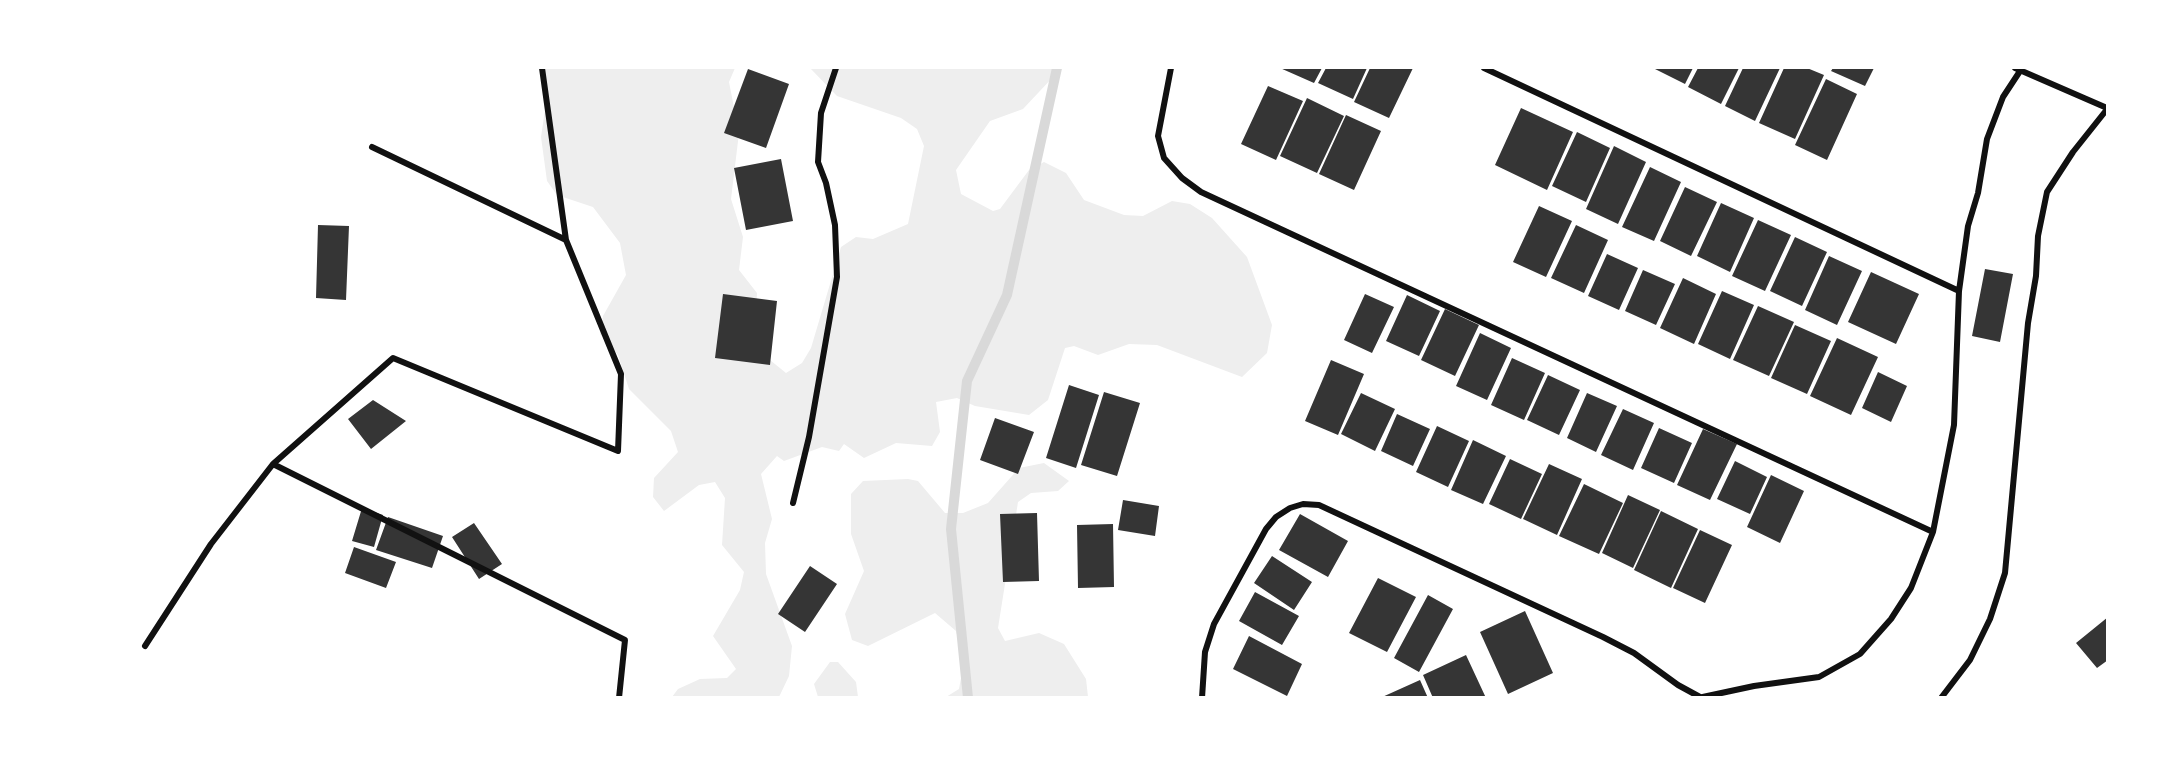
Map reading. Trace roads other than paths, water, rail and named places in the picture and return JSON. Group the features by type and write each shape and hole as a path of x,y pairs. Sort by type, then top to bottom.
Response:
{"street":[{"path":"145,646 211,544 273,464 393,358 618,451 621,374 566,240 542,68"},
{"path":"793,503 809,437 837,277 835,225 826,183 818,162 821,113 836,68"},
{"path":"1172,68 1158,136 1164,158 1182,178 1201,192 1933,532"},
{"path":"1484,68 1959,291"},
{"path":"1202,698 1205,652 1214,624 1266,529 1276,517 1290,508 1303,504 1319,505 1604,637 1634,653 1678,685 1699,697 1754,686 1819,677 1860,654 1891,619 1911,588 1933,532 1953,425 1959,291 1968,226 1978,193 1987,139 2003,98 2019,68 2107,108 2073,152 2047,192 2038,236 2036,276 2028,323 2005,573 1990,619 1970,660 1941,698"},
{"path":"372,147 566,240"},
{"path":"273,464 625,640 619,698"}],"waterway":[{"path":"968,698 951,529 967,381 1007,295 1057,68"}]}
